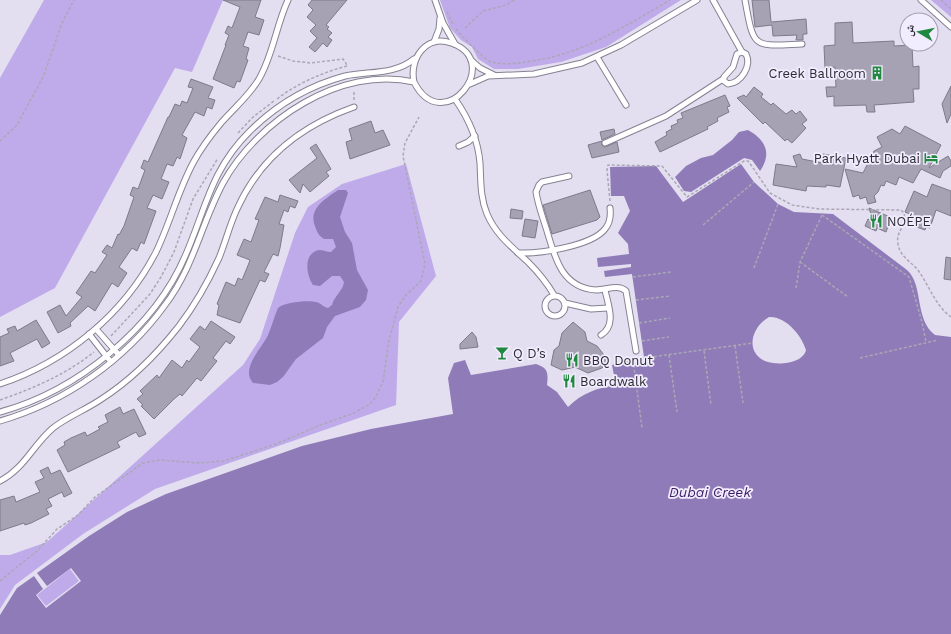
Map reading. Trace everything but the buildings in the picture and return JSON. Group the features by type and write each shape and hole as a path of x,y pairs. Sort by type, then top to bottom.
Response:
{"lane":[{"path":"0,384 48,363 96,329 121,302 143,273 166,230 183,184 194,162 214,132 249,93 258,80 271,51 282,13 288,0"},
{"path":"435,0 440,14 455,44 480,68 495,75"},
{"path":"470,84 482,78 495,75 518,76 550,72 597,57 621,45 697,0"},
{"path":"713,0 742,52 746,54 747,57 744,73 737,81 730,84 725,83 723,79"},
{"path":"745,0 752,34 760,43 771,45 802,44"},
{"path":"921,0 951,27"},
{"path":"434,42 439,29 440,14"},
{"path":"455,44 441,41 434,42 423,48 415,59 412,74 414,82 422,94 434,101 448,101 455,99 466,90 470,84 472,71 469,58"},
{"path":"605,143 666,116 723,79 733,67 737,54 742,52"},
{"path":"597,57 626,105"},
{"path":"0,412 34,400 80,375 113,349 146,318 175,277 186,255 210,189 233,150 265,117 303,92 323,83 350,75 397,69 415,59"},
{"path":"0,421 40,407 63,396 86,382 119,355 151,324 180,283 192,261 218,193 234,165 246,150 275,122 308,100 326,92 354,84 392,79 414,82"},
{"path":"455,99 468,120 475,136 479,153 481,189 487,214 500,236 538,273 554,295 561,297 565,303 564,310 559,315 549,314 545,304 548,298 554,295"},
{"path":"0,481 15,472 22,465 44,436 54,427 101,399 122,384 143,366 166,342 194,304 208,281 238,207 250,184 266,163 285,144 306,128 329,116 354,107"},
{"path":"459,146 468,142 475,136"},
{"path":"569,176 546,180 537,188 537,196 559,268 571,282 587,289 605,290 620,287 626,291 636,351"},
{"path":"210,189 218,193"},
{"path":"518,253 553,251 594,238 601,233 609,222 610,208"},
{"path":"601,335 610,325 605,290"},
{"path":"565,303 591,309 608,308"},
{"path":"96,329 119,355"},
{"path":"89,334 111,362"}],"path":[{"path":"0,141 17,125 44,75 62,23 74,0"},
{"path":"465,28 482,11 514,0"},
{"path":"440,14 444,11 449,13 457,31 485,58 495,63 519,63 556,57 592,45 670,0"},
{"path":"941,0 951,9"},
{"path":"271,51 281,58 293,61 311,63 343,59 350,75"},
{"path":"234,138 265,107 297,86 316,76 347,66"},
{"path":"354,84 354,107"},
{"path":"0,581 31,556 57,529 78,515 95,497 143,463 160,460 200,463 224,461 276,444 323,424 354,413 370,404 375,398 383,382 389,340 398,308 405,296 421,281 424,273 424,256 402,156 405,143 419,117"},
{"path":"106,341 150,294 161,277 174,252 193,199 219,157"},
{"path":"610,208 607,170 608,165 662,166 687,197 740,164 748,162 770,193 780,200 792,205 819,209 900,210 904,213 905,221 898,232 897,239 900,252 919,271 939,305 951,317"},
{"path":"703,225 754,182"},
{"path":"754,268 778,204"},
{"path":"796,288 800,262 822,214 909,277 926,342"},
{"path":"800,262 848,297"},
{"path":"633,277 671,272"},
{"path":"636,300 670,296"},
{"path":"639,323 670,318"},
{"path":"642,341 669,337"},
{"path":"860,358 938,340"},
{"path":"644,358 753,343"},
{"path":"736,345 742,403"},
{"path":"0,400 53,379 72,368 100,347"},
{"path":"704,350 711,404"},
{"path":"669,354 677,412"},
{"path":"634,360 642,428"}],"shaded area":[{"path":"44,0 223,0 192,72 175,68 55,288 0,317 0,78"},
{"path":"440,0 681,0 606,47 561,62 518,69 494,69 478,59 472,47 461,40 450,28"},
{"path":"931,0 951,0 951,17"},
{"path":"406,164 436,276 399,322 396,405 155,489 83,534 15,585 0,609 0,555 10,555 47,542 243,365 260,339 295,233 308,207 342,184"},
{"path":"70,569 79,581 46,606 37,595"}],"water":[{"path":"748,130 759,138 765,148 766,159 760,171 752,160 744,158 691,192 684,191 675,177 686,166 701,158 713,155 732,140 739,132"},
{"name":"Dubai Creek","path":"741,164 754,182 778,204 794,212 833,214 907,270 916,284 921,311 928,328 935,335 951,337 951,634 0,634 0,615 17,588 34,576 43,589 36,595 46,608 81,581 71,568 47,586 37,573 89,536 127,512 166,494 302,446 371,429 453,414 448,378 454,363 465,360 471,375 536,364 543,367 547,372 547,385 557,392 568,407 573,402 590,392 616,385 612,365 644,357 632,274 605,277 604,271 631,267 631,264 598,267 597,258 629,254 628,244 618,233 630,211 624,196 611,196 610,167 656,166 683,202","holes":["769,317 787,323 797,333 804,345 806,350 804,355 795,361 788,363 770,363 759,357 755,352 753,339 758,327"]},
{"path":"338,190 346,190 348,193 340,217 345,232 352,243 357,270 368,290 366,300 360,307 335,316 327,327 323,338 296,359 283,377 277,382 270,385 253,383 249,371 250,365 268,335 278,308 285,304 312,301 328,308 332,305 343,285 344,282 340,276 332,276 320,286 313,285 309,276 307,265 310,255 314,252 319,250 331,252 336,247 333,239 324,239 319,235 313,220 314,214 319,205"}],"place":[{"name":"Creek Ballroom","path":"877,73"},
{"name":"Park Hyatt Dubai","path":"931,158"},
{"name":"NOÉPE","path":"876,221"},
{"name":"Q D’s","path":"502,353"},
{"name":"BBQ Donut","path":"572,360"},
{"name":"Boardwalk","path":"569,381"}]}
